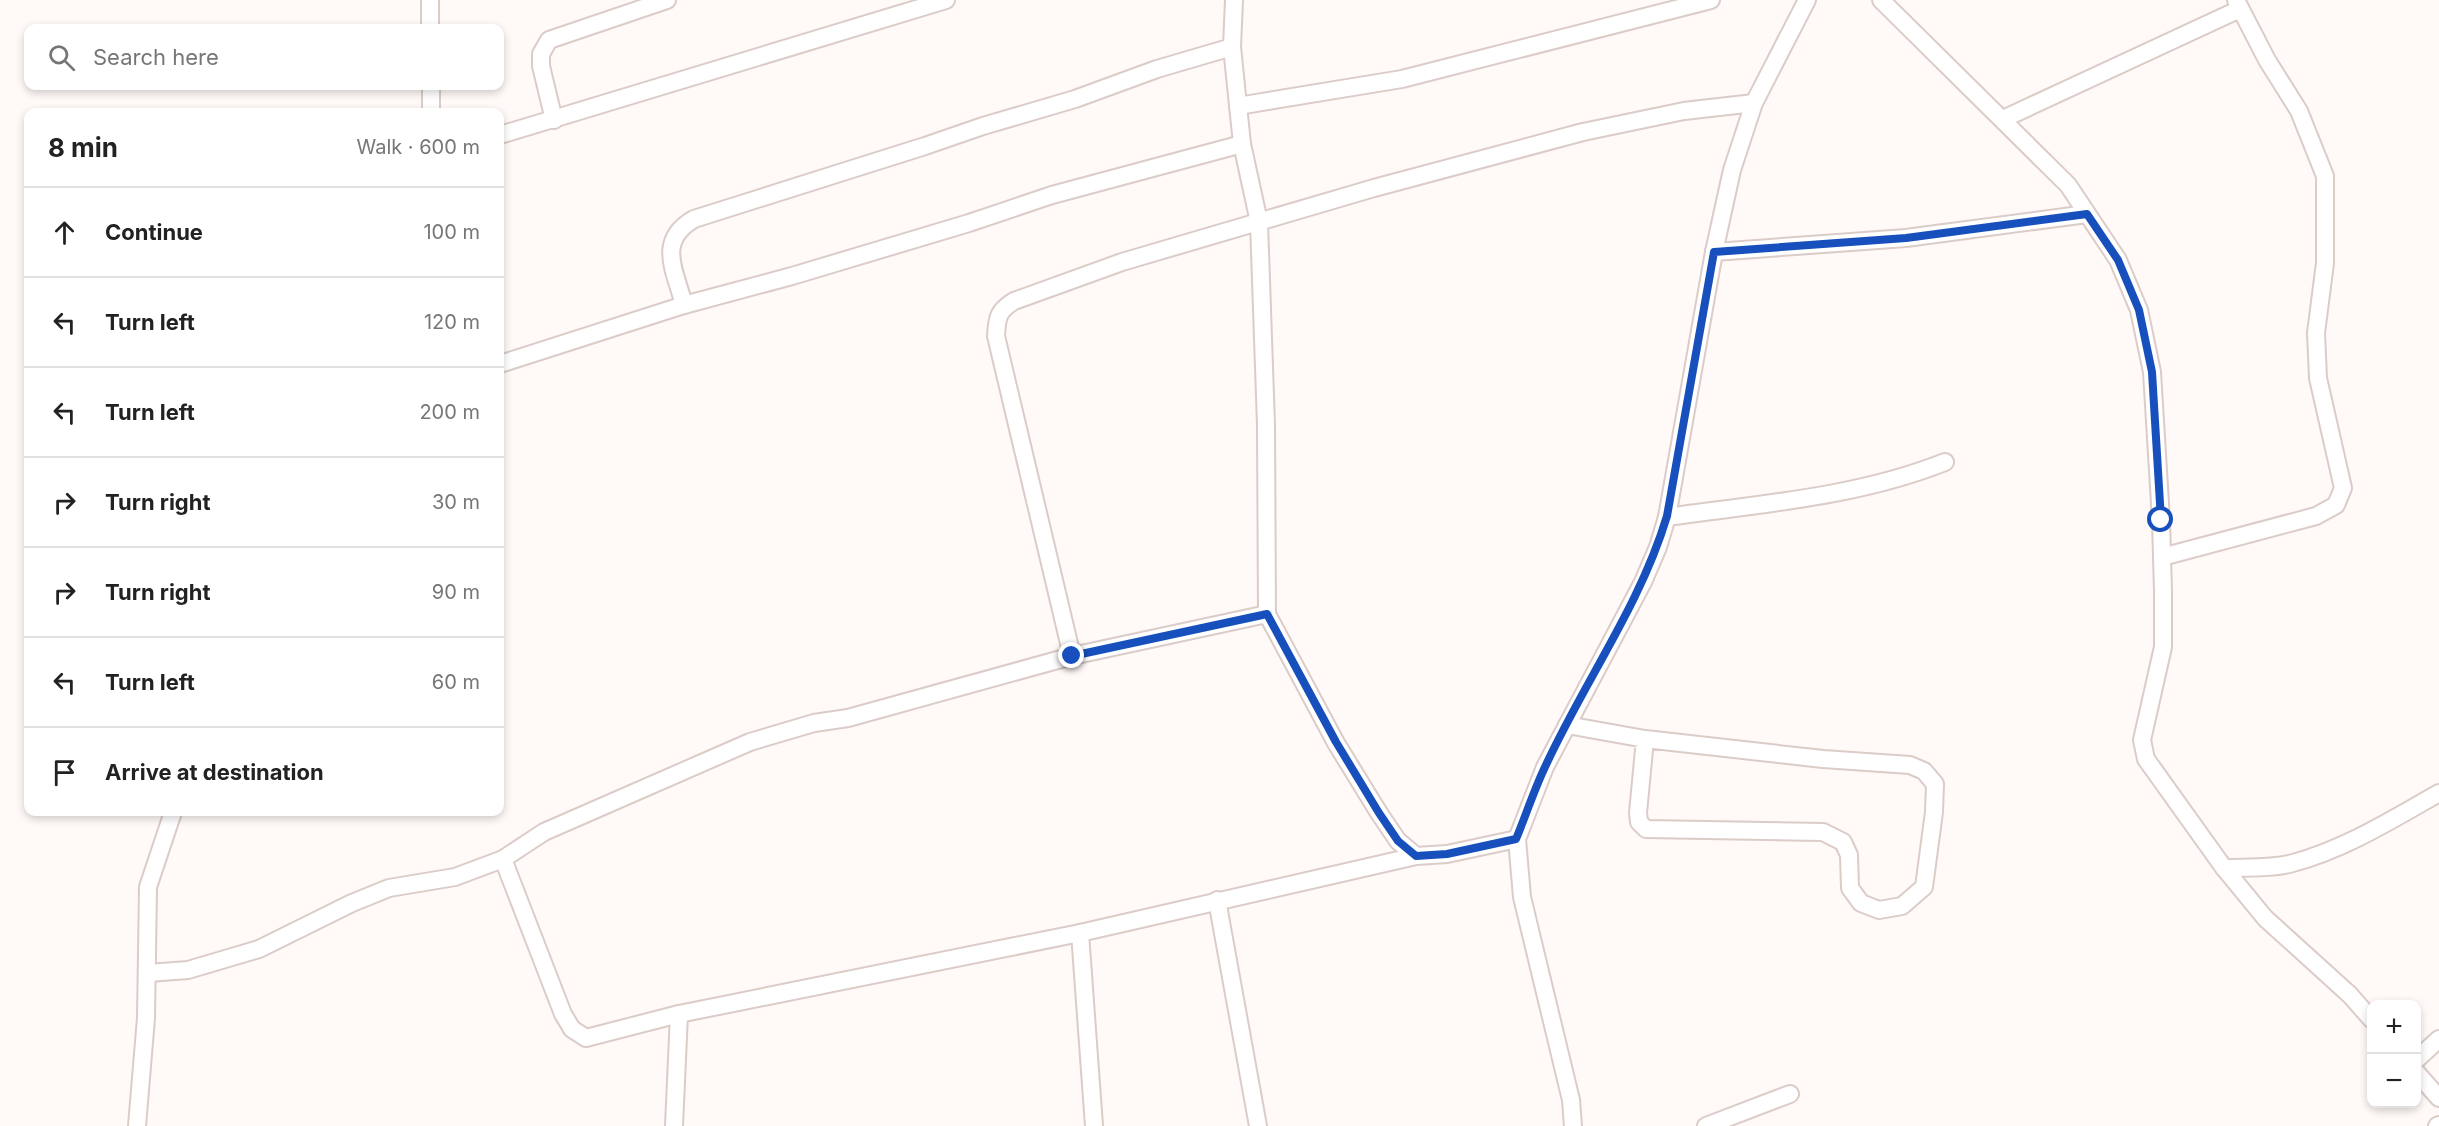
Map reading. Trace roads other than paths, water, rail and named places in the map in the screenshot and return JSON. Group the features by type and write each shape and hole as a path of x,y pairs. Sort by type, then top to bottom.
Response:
{"street":[{"path":"430,0 430,24"},
{"path":"554,120 541,54 549,40 667,0"},
{"path":"504,134 920,4 946,0"},
{"path":"1234,0 1232,47 1242,144 1259,222 1266,425 1267,614 1336,742 1379,813 1398,841 1416,856"},
{"path":"1238,106 1402,79 1711,0"},
{"path":"1573,1126 1571,1100 1522,897 1516,839 1545,767 1643,582 1658,547 1667,516 1714,252 1732,171 1754,103 1807,0"},
{"path":"1881,0 2068,184 2118,260 2139,310 2152,372 2162,557 2163,647 2142,740 2145,759 2224,868 2265,918 2350,995 2367,1014"},
{"path":"2002,119 2238,5 2299,111 2314,145 2325,176 2325,263 2316,333 2318,378 2343,488 2336,505 2316,516 2162,557"},
{"path":"684,305 671,247 675,233 694,219 983,126 1075,99 1157,69 1232,47"},
{"path":"430,90 431,108"},
{"path":"1072,656 996,336 1001,309 1014,301 1122,262 1374,188 1583,132 1684,111 1754,103"},
{"path":"504,363 684,305 792,276 969,223 1052,195 1242,144"},
{"path":"1714,252 1906,238 2087,214"},
{"path":"1667,516 1845,492 1918,473 1945,462"},
{"path":"148,973 188,970 259,949 352,903 389,888 455,877 503,859 544,831 750,742 814,723 848,717 1072,656 1267,614"},
{"path":"1567,725 1645,739 1823,759 1910,765 1924,771 1935,784 1934,812 1924,887 1902,906 1880,910 1862,903 1850,888 1849,855 1843,842 1822,832 1646,829 1640,822 1638,813 1645,739"},
{"path":"2224,868 2292,864 2379,827 2439,793"},
{"path":"137,1126 148,973 148,887 172,816"},
{"path":"503,859 563,1014 572,1029 586,1038 679,1014 1080,933 1416,856 1447,854 1516,839"},
{"path":"1217,900 1258,1126"},
{"path":"1080,933 1094,1126"},
{"path":"674,1126 679,1014"},
{"path":"2421,1056 2439,1040"},
{"path":"2421,1078 2439,1098"},
{"path":"1706,1126 1790,1094"}]}
